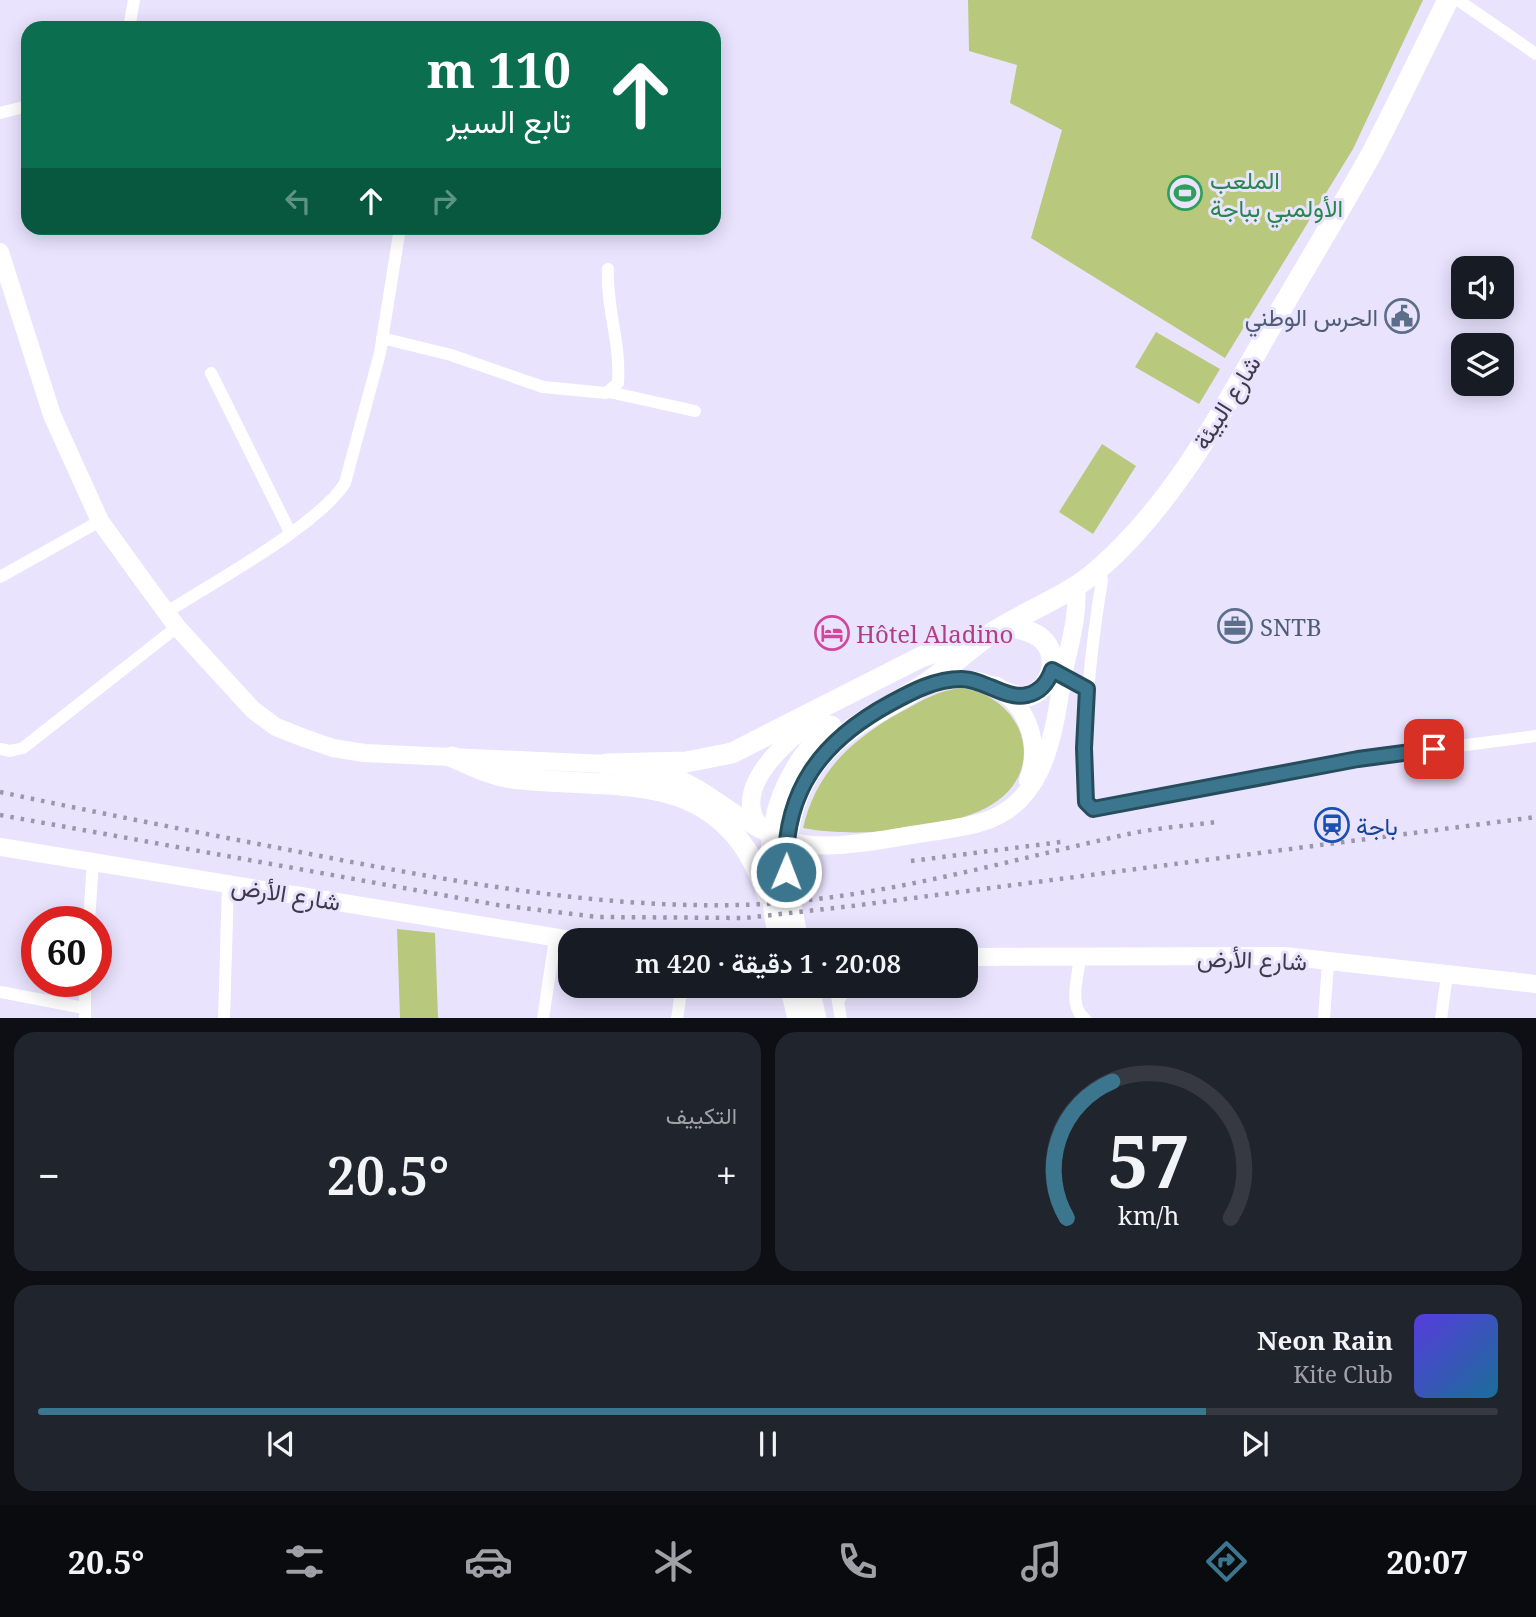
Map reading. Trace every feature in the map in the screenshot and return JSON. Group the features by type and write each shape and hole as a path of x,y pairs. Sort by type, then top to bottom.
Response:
{"main road":[{"name":"شارع البيئة","path":"777,928 770,877 774,821 791,773 828,729 873,697 1076,588 1099,569 1162,502 1238,385 1373,151 1448,0"},
{"path":"0,252 52,415 100,521 172,620 253,710 276,727 333,748 364,753 606,764 711,759 873,697"},
{"path":"606,764 671,776 761,829 780,838 807,844 857,844 979,823 1000,814 1018,799 1036,781 1048,757 1057,674 1076,612 1076,588"},
{"name":"شارع البيئة","path":"795,928 787,882 785,848 794,802 806,779 830,746 873,697 920,687 993,631"},
{"path":"993,631 1042,638 1052,656 1057,674"},
{"path":"920,687 961,679 995,687 1016,696 1027,695 1045,685 1057,674"},
{"path":"995,687 1021,710 1034,743 1033,766 1018,799"},
{"path":"761,829 753,819 749,803 757,780 793,738 873,697"},
{"path":"452,757 509,778 644,785 685,798 705,810 737,837 762,880 774,912"},
{"name":"شارع الأرض","path":"0,847 558,938"},
{"name":"شارع الأرض","path":"978,957 1284,957 1536,984"},
{"path":"793,998 798,1018"},
{"path":"811,998 816,1018"}],"street":[{"path":"130,21 134,0"},
{"path":"1458,0 1536,54"},
{"path":"0,113 21,108"},
{"path":"0,741 0,747 10,751 23,748 172,620 335,497 345,483 382,338 399,235"},
{"path":"608,269 608,301 620,363 618,383 609,392"},
{"path":"382,338 451,355 542,387 582,393 609,392 695,411"},
{"path":"211,373 290,532"},
{"path":"2,574 100,521"},
{"path":"1099,569 1102,580 1087,689 1084,770 1086,802 1093,809 1358,759 1536,736"},
{"path":"1057,674 1087,689"},
{"path":"90,906 93,861"},
{"path":"224,1018 228,884"},
{"path":"1080,958 1076,1005 1078,1013 1085,1018"},
{"path":"543,1018 558,959"},
{"path":"1324,1018 1328,963"},
{"path":"1441,1018 1447,975"},
{"path":"0,992 84,1013"},
{"path":"677,1018 680,998"},
{"path":"837,998 841,1018"}],"green space":[{"name":"الملعب الأولمبي بباجة","path":"968,0 1423,0 1353,149 1225,358 1031,238 1062,130 1010,103 1017,65 969,51"},
{"path":"1156,332 1220,369 1199,404 1135,367"},
{"path":"1102,444 1136,466 1093,534 1059,512"},
{"path":"961,688 984,694 1002,706 1015,721 1022,739 1024,758 1018,777 1006,794 986,808 967,816 921,827 871,832 803,828 817,790 838,759 852,746 883,722 916,704"},
{"path":"397,929 435,933 438,1018 400,1018"}],"railway":[{"path":"0,792 440,878 589,899 690,905 740,905 838,896 934,879 1135,833 1216,822"},
{"path":"0,815 498,905 598,917 745,918 1536,817"},
{"path":"911,861 1061,842"}],"place":[{"name":"الملعب الأولمبي بباجة","path":"1185,193"},
{"name":"الحرس الوطني","path":"1402,316"},
{"name":"SNTB","path":"1235,626"},
{"name":"Hôtel Aladino","path":"832,633"},
{"name":"باجة","path":"1332,825"}],"route":[{"path":"786,872 785,848 794,802 806,779 830,746 883,707 920,687 949,680 984,682 1016,696 1027,695 1037,692 1045,685 1052,670 1087,689 1084,770 1086,802 1088,807 1093,809 1358,759 1434,749"}]}
